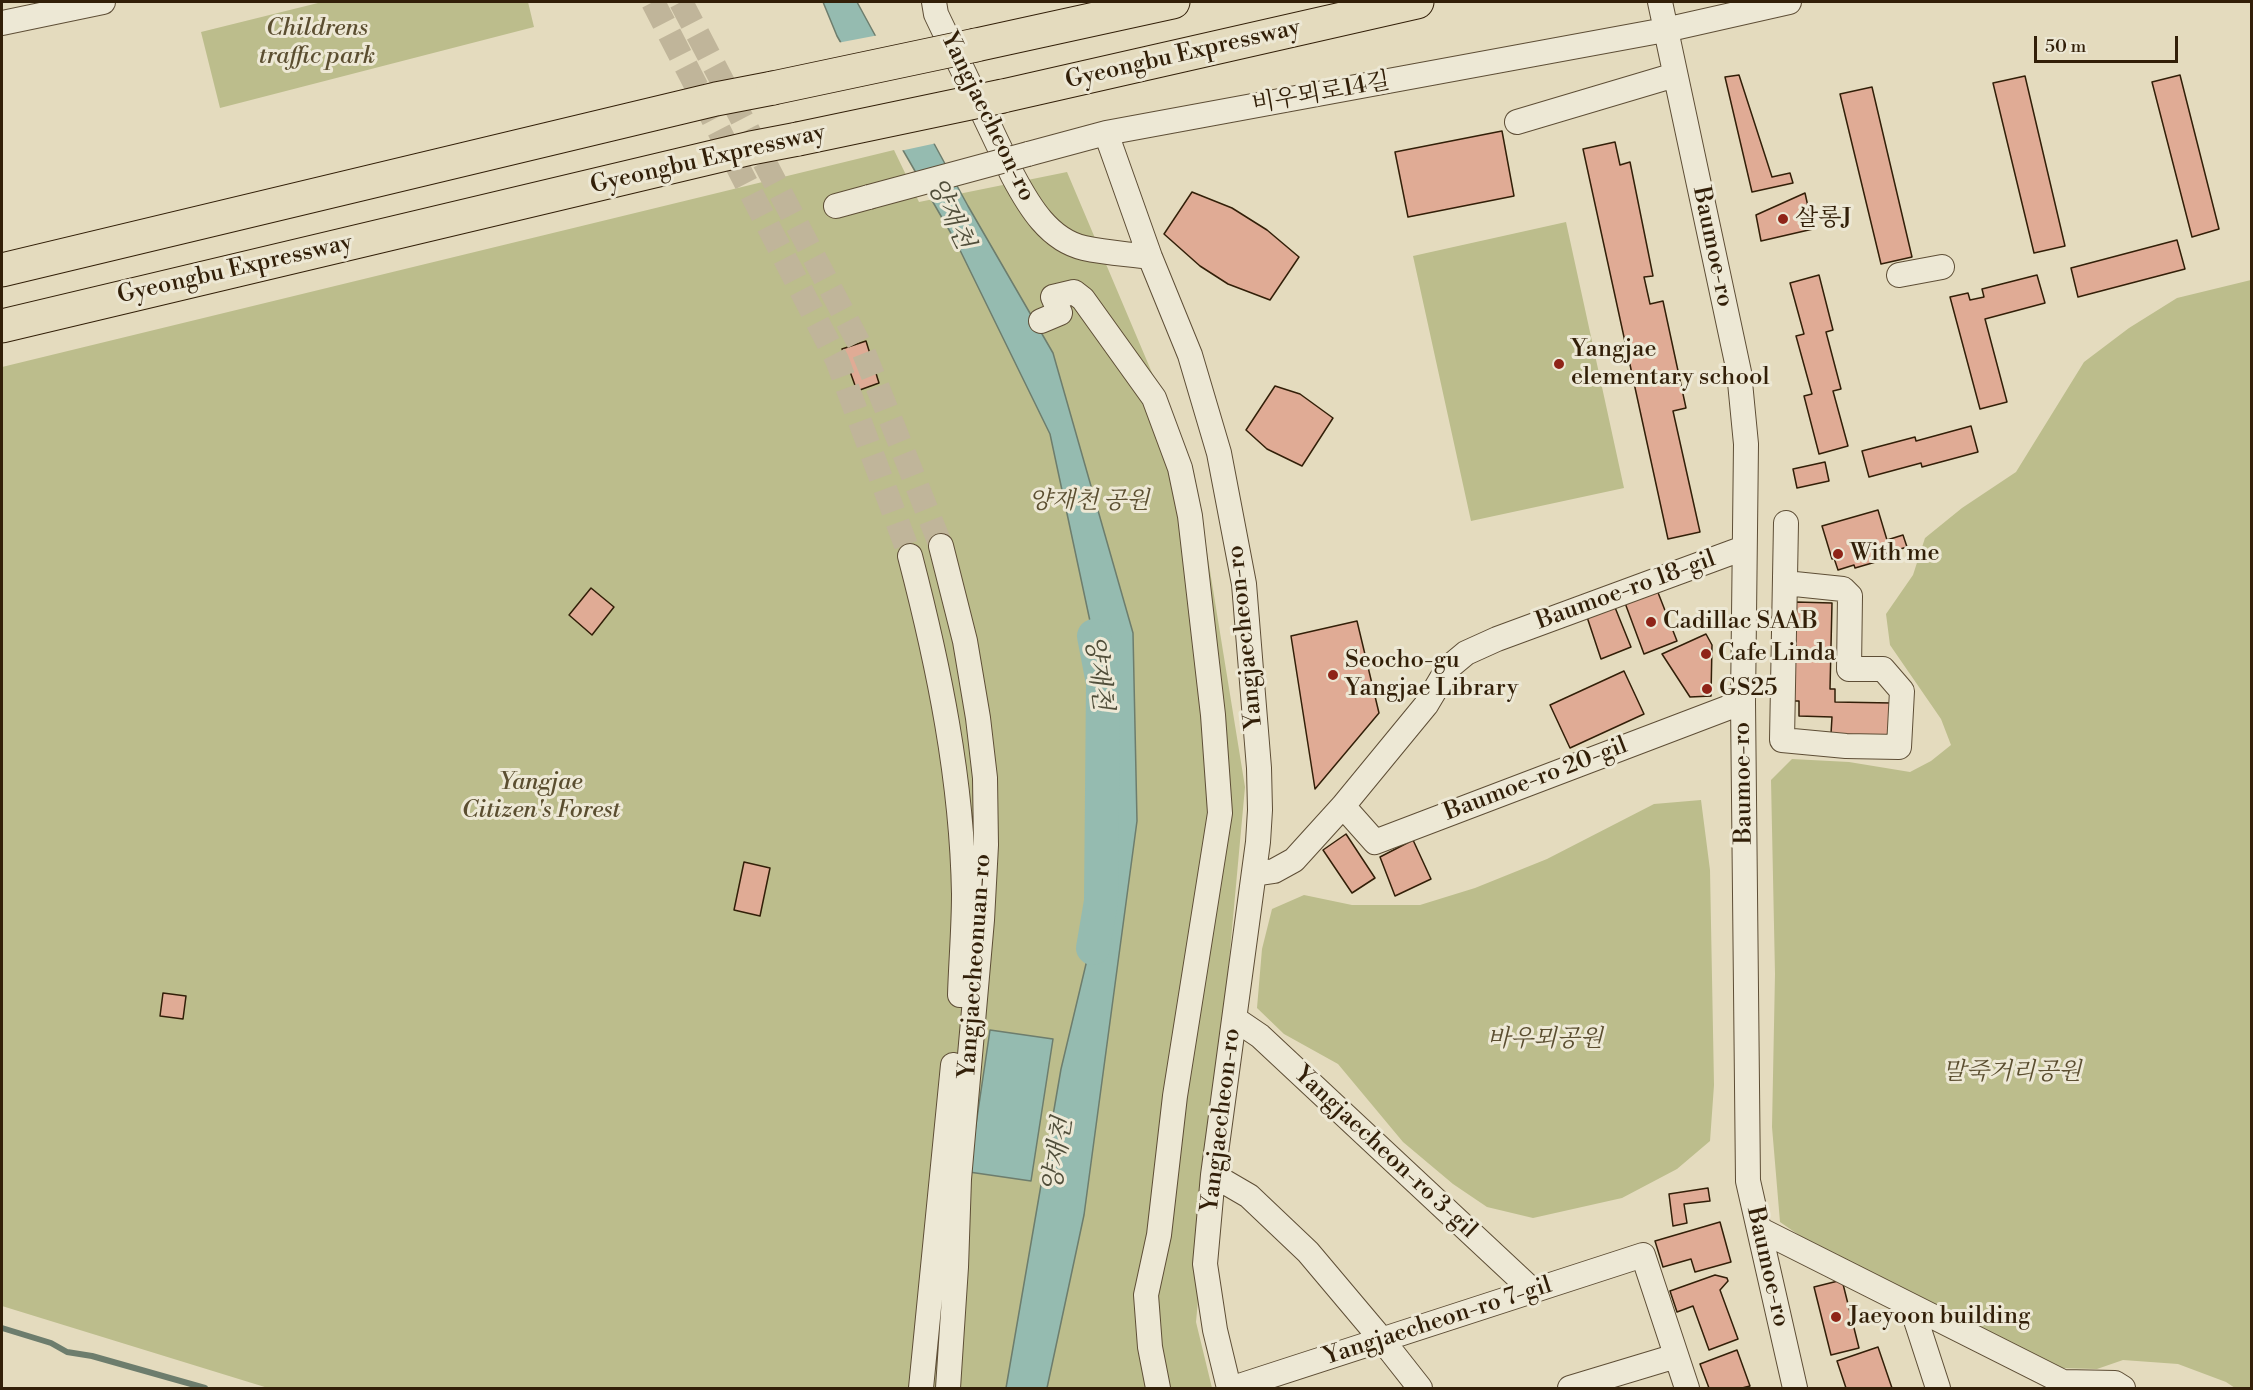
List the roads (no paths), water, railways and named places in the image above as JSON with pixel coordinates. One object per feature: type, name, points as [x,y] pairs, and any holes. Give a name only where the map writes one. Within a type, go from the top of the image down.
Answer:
[{"type":"highway","points":[[2,270],[716,99],[1173,2]]},
{"type":"highway","name":"Gyeongbu Expressway","points":[[2,326],[751,148],[1003,96],[1417,2]]},
{"type":"street","points":[[2,23],[72,5],[104,2]]},
{"type":"street","name":"Yangjaecheon-ro","points":[[934,2],[936,14],[1013,176],[1038,216],[1066,241],[1083,248],[1150,257],[1190,355],[1219,453],[1244,585],[1259,768],[1260,810],[1254,874],[1213,1175],[1205,1264],[1215,1330],[1231,1389]]},
{"type":"street","name":"Baumoe-ro","points":[[1659,2],[1739,372],[1746,444],[1743,702],[1748,1181],[1795,1389]]},
{"type":"street","name":"비우뫼로14길","points":[[836,206],[1106,133],[1665,30],[1741,6],[1789,2]]},
{"type":"street","points":[[1517,122],[1675,75]]},
{"type":"street","points":[[1106,133],[1150,257]]},
{"type":"street","points":[[1899,275],[1942,267]]},
{"type":"street","points":[[1041,321],[1060,313],[1053,297],[1074,292],[1083,299],[1154,398],[1180,468],[1191,516],[1213,715],[1220,813],[1175,1096],[1159,1235],[1146,1295],[1150,1347],[1158,1389]]},
{"type":"street","points":[[1785,583],[1843,589],[1850,596],[1849,669],[1883,669],[1902,691],[1899,747],[1846,746],[1782,740],[1786,523]]},
{"type":"street","name":"Yangjaecheonuan-ro","points":[[921,1389],[986,845],[985,778],[978,718],[965,641],[941,546]]},
{"type":"street","name":"Baumoe-ro 18-gil","points":[[1254,874],[1274,871],[1294,860],[1343,806],[1425,705],[1448,668],[1466,653],[1497,639],[1744,548]]},
{"type":"street","name":"Yangjaecheonuan-ro","points":[[910,556],[931,635],[948,724],[960,829],[964,895],[967,1006],[956,1267],[948,1389]]},
{"type":"street","name":"Baumoe-ro 20-gil","points":[[1343,806],[1375,842],[1743,702]]},
{"type":"street","name":"Yangjaecheon-ro 3-gil","points":[[1235,1019],[1260,1036],[1533,1291]]},
{"type":"street","points":[[1213,1175],[1249,1196],[1308,1252],[1420,1389]]},
{"type":"street","points":[[1759,1229],[2063,1382],[2115,1383],[2123,1389]]},
{"type":"street","name":"Yangjaecheon-ro 7-gil","points":[[1231,1389],[1643,1255],[1676,1356]]},
{"type":"street","points":[[1912,1308],[1938,1389]]},
{"type":"street","points":[[1570,1389],[1676,1356],[1687,1389]]},
{"type":"water","points":[[823,2],[857,2],[968,206],[1053,353],[1133,633],[1137,821],[1084,1215],[1047,1388],[1006,1388],[1061,1069],[1101,901],[1103,682],[1050,434],[956,242],[837,36]]},
{"type":"water","points":[[990,1030],[1053,1039],[1031,1181],[969,1172]]},
{"type":"waterway","name":"양재천","points":[[1093,948],[1101,901],[1103,683],[1094,636]]},
{"type":"waterway","points":[[2,1328],[51,1343],[67,1352],[92,1356],[205,1388]]},
{"type":"tunnel","points":[[653,2],[837,360],[910,556]]},
{"type":"tunnel","points":[[681,2],[864,353],[941,546]]},
{"type":"place","name":"살롱J","points":[[1783,219]]},
{"type":"place","name":"Yangjae elementary school","points":[[1559,364]]},
{"type":"place","name":"With me","points":[[1838,554]]},
{"type":"place","name":"Cadillac SAAB","points":[[1651,622]]},
{"type":"place","name":"Cafe Linda","points":[[1706,654]]},
{"type":"place","name":"Seocho-gu Yangjae Library","points":[[1333,675]]},
{"type":"place","name":"GS25","points":[[1707,689]]},
{"type":"place","name":"Jaeyoon building","points":[[1836,1317]]},
{"type":"park label","name":"Childrens traffic park","points":[[317,43]]},
{"type":"park label","name":"양재천 공원","points":[[1089,502]]},
{"type":"park label","name":"Yangjae Citizen's Forest","points":[[541,797]]},
{"type":"park label","name":"바우뫼공원","points":[[1545,1040]]},
{"type":"park label","name":"말죽거리공원","points":[[2012,1073]]}]
